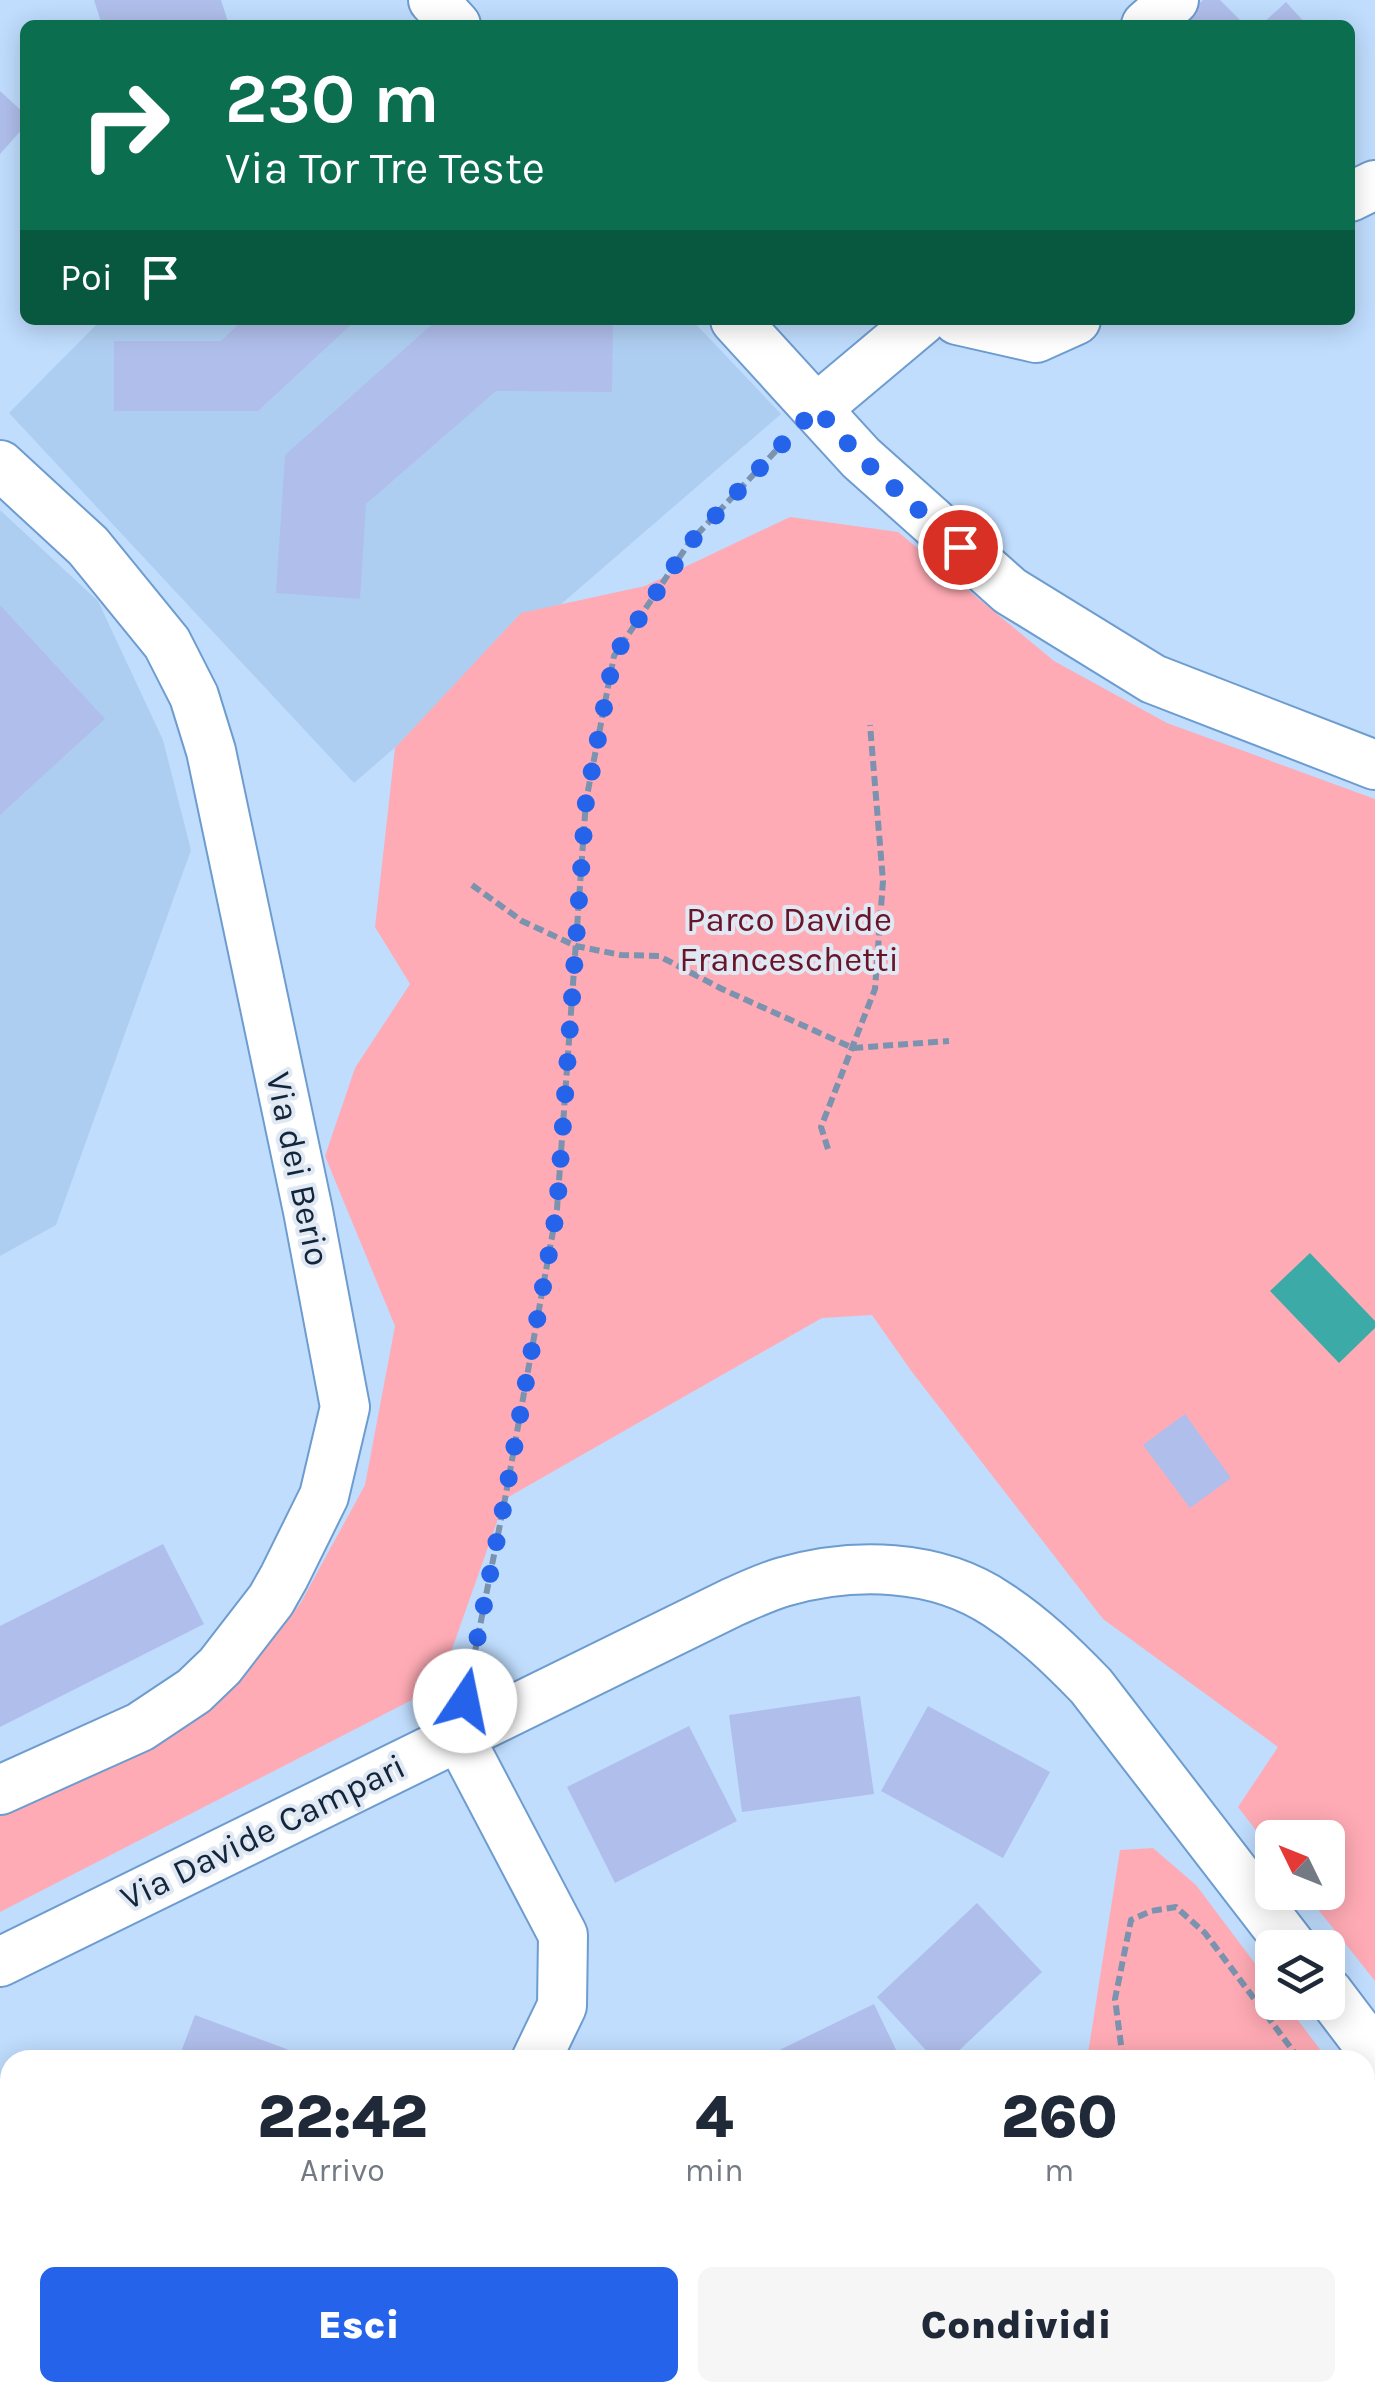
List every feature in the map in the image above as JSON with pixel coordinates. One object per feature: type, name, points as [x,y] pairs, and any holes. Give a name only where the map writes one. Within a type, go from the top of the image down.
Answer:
[{"type":"street","points":[[433,0],[451,20]]},
{"type":"street","points":[[1152,20],[1174,0]]},
{"type":"street","points":[[740,325],[861,458],[1010,592],[1153,679],[1375,765]]},
{"type":"street","points":[[816,408],[916,325]]},
{"type":"street","points":[[978,325],[1036,338],[1065,325]]},
{"type":"street","name":"Via dei Berio","points":[[0,465],[88,546],[136,602],[167,643],[194,696],[211,751],[304,1194],[344,1407],[324,1496],[271,1600],[220,1666],[194,1691],[140,1727],[0,1790]]},
{"type":"street","name":"Via Davide Campari","points":[[0,1962],[732,1602],[779,1583],[822,1573],[860,1570],[905,1571],[952,1582],[995,1603],[1061,1655],[1091,1686],[1279,1930]]},
{"type":"street","points":[[458,1735],[562,1936],[562,2006],[541,2050]]},
{"type":"street","points":[[1345,2014],[1372,2050]]},
{"type":"path","points":[[458,1735],[557,1209],[586,801],[614,656],[689,544],[816,408]]},
{"type":"path","points":[[828,1149],[822,1126],[875,988],[883,881],[870,724]]},
{"type":"path","points":[[472,885],[522,921],[576,946],[621,955],[659,956],[722,990],[853,1048],[949,1041]]},
{"type":"path","points":[[1122,2050],[1115,1998],[1130,1920],[1151,1910],[1176,1907],[1205,1933],[1293,2050]]},
{"type":"shaded area","points":[[96,325],[697,325],[781,414],[354,783],[9,413]]},
{"type":"shaded area","points":[[0,510],[98,601],[163,740],[191,850],[56,1225],[0,1256]]},
{"type":"shaded area","points":[[1310,1253],[1375,1321],[1375,1328],[1339,1363],[1270,1291]]},
{"type":"green space","name":"Parco Davide Franceschetti","points":[[790,517],[898,532],[1054,661],[1167,723],[1375,799],[1375,1981],[1345,1943],[1345,1930],[1334,1930],[1319,1910],[1345,1910],[1345,1820],[1255,1820],[1255,1829],[1238,1807],[1278,1747],[1103,1619],[872,1315],[822,1318],[505,1499],[439,1686],[0,1912],[0,1809],[238,1681],[300,1604],[365,1485],[395,1326],[325,1156],[355,1068],[410,984],[375,927],[395,748],[521,613],[645,586]]},
{"type":"green space","points":[[1153,1848],[1196,1885],[1255,1963],[1255,2020],[1298,2020],[1320,2050],[1089,2050],[1120,1850]]},
{"type":"building","points":[[94,0],[221,0],[227,20],[100,20]]},
{"type":"building","points":[[1203,0],[1220,0],[1240,20],[1181,20]]},
{"type":"building","points":[[1286,2],[1302,20],[1266,20]]},
{"type":"building","points":[[0,91],[20,109],[20,132],[0,154]]},
{"type":"building","points":[[238,325],[351,325],[258,411],[114,411],[114,341],[221,341]]},
{"type":"building","points":[[431,325],[613,325],[612,392],[496,391],[366,504],[360,599],[276,593],[285,455]]},
{"type":"building","points":[[0,605],[105,719],[0,815]]},
{"type":"building","points":[[1185,1414],[1231,1478],[1190,1508],[1143,1445]]},
{"type":"building","points":[[163,1544],[204,1624],[0,1727],[0,1626]]},
{"type":"building","points":[[860,1696],[874,1794],[742,1812],[729,1715]]},
{"type":"building","points":[[928,1706],[1050,1772],[1003,1858],[881,1791]]},
{"type":"building","points":[[689,1726],[737,1821],[615,1883],[567,1787]]},
{"type":"building","points":[[977,1903],[1042,1972],[960,2050],[926,2050],[877,1997]]},
{"type":"building","points":[[874,2004],[896,2050],[780,2050]]},
{"type":"building","points":[[195,2015],[289,2050],[182,2050]]},
{"type":"route","points":[[465,1701],[557,1209],[586,801],[614,656],[689,544],[816,408],[861,458],[960,547]]}]
